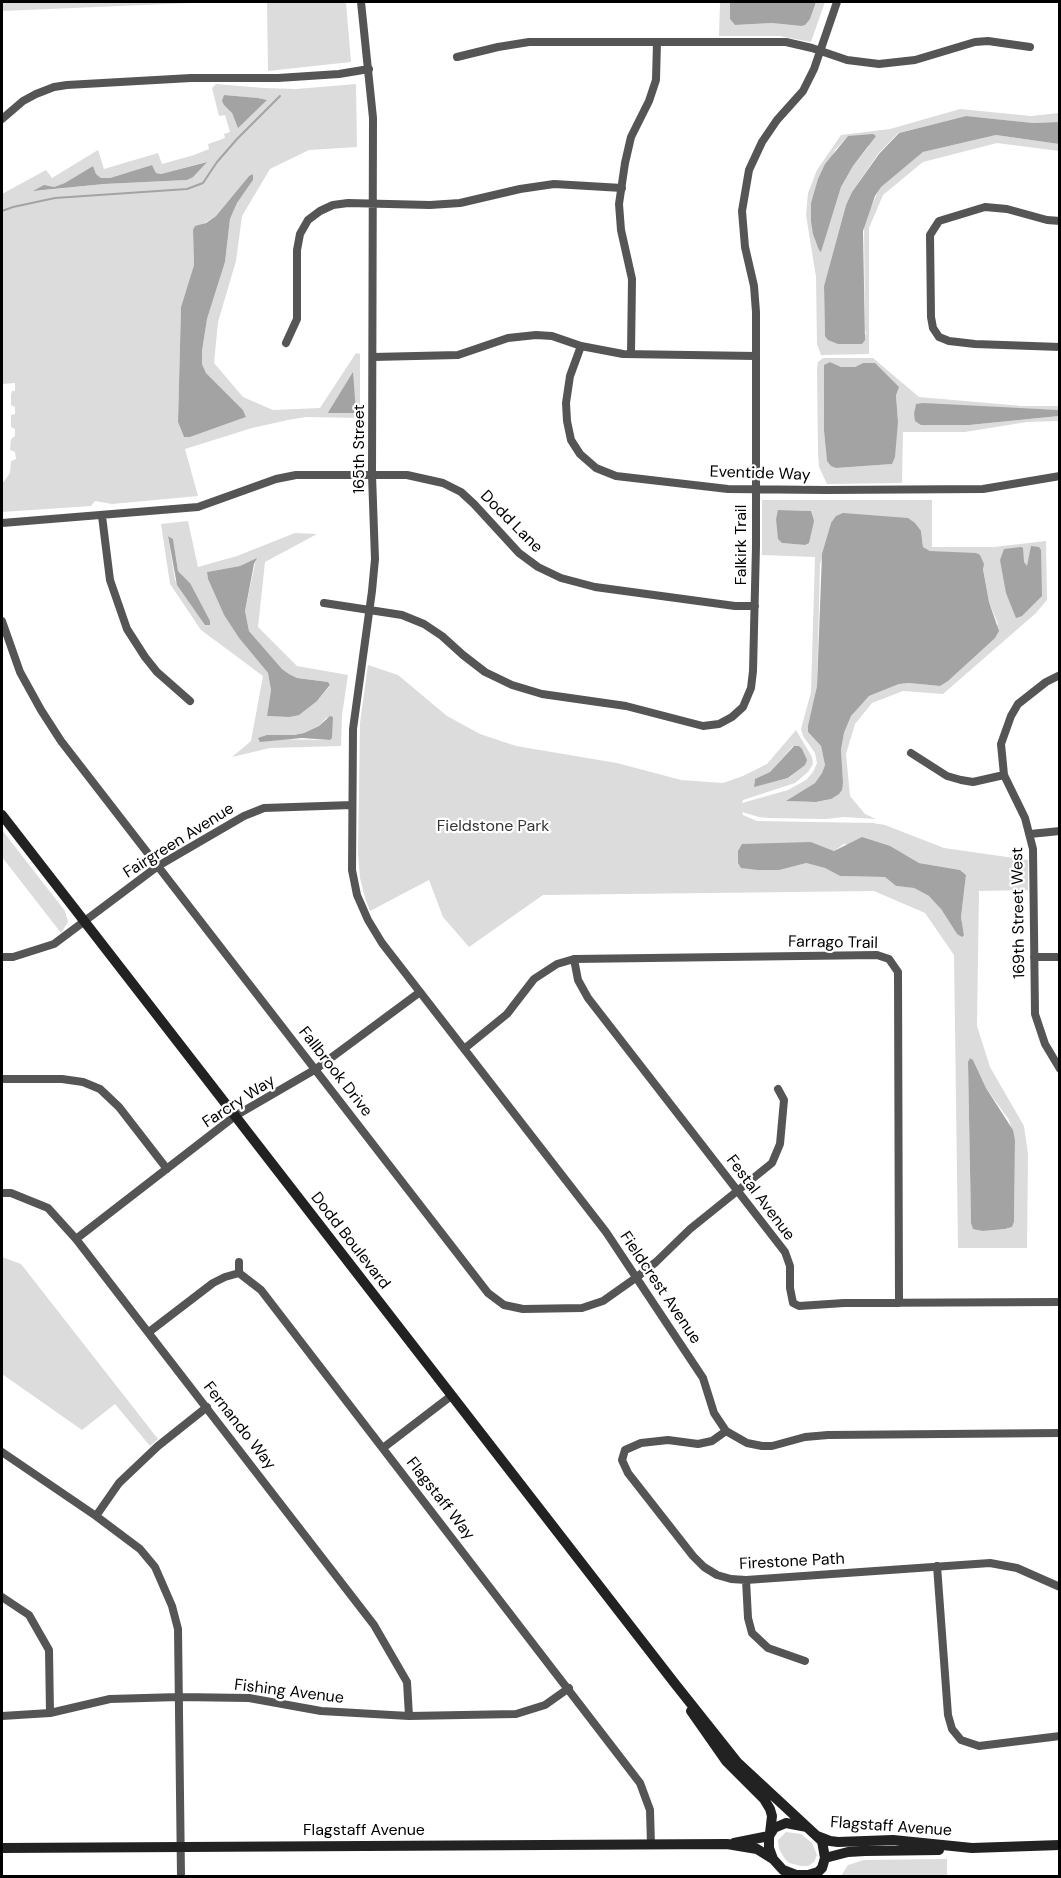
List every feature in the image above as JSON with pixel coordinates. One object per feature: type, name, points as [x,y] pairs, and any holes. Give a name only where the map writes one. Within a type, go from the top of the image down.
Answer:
[{"type":"street","name":"165th Street","points":[[357,895],[352,870],[353,729],[375,559],[372,475],[373,118],[361,2]]},
{"type":"street","name":"Falkirk Trail","points":[[324,603],[402,615],[424,624],[485,672],[512,685],[542,694],[626,706],[703,726],[719,724],[732,717],[747,700],[752,679],[755,606],[756,356],[754,285],[745,247],[742,211],[749,170],[762,142],[777,120],[803,91],[821,51],[837,2]]},
{"type":"street","points":[[457,57],[529,42],[786,42],[847,60],[879,64],[915,60],[975,42],[988,41],[1030,47]]},
{"type":"street","points":[[631,354],[633,279],[621,230],[620,204],[631,137],[649,101],[656,80],[657,42]]},
{"type":"street","points":[[2,119],[23,101],[36,94],[67,85],[191,78],[278,78],[339,74],[369,69]]},
{"type":"street","points":[[286,343],[297,319],[297,250],[300,234],[308,220],[333,205],[460,203],[520,189],[554,184],[622,188]]},
{"type":"street","points":[[1059,221],[1007,209],[985,207],[939,221],[930,235],[931,317],[933,328],[939,337],[949,341],[975,344],[1059,347]]},
{"type":"street","points":[[373,357],[458,355],[508,338],[536,335],[552,336],[609,352],[756,356]]},
{"type":"street","name":"Eventide Way","points":[[581,346],[570,376],[566,403],[571,440],[580,454],[596,468],[616,476],[728,489],[983,489],[1059,476]]},
{"type":"street","name":"Dodd Lane","points":[[2,523],[198,507],[268,481],[296,475],[421,477],[461,492],[519,553],[538,567],[573,582],[712,603],[755,606]]},
{"type":"street","points":[[102,516],[110,580],[127,629],[157,672],[190,701]]},
{"type":"street","name":"Fallbrook Drive","points":[[2,621],[20,672],[41,710],[62,741],[495,1299],[504,1305],[523,1309],[582,1308],[603,1301],[656,1262],[690,1229],[772,1163],[779,1151],[784,1100],[777,1089]]},
{"type":"street","name":"169th Street West","points":[[1059,675],[1026,697],[1011,716],[1001,744],[1004,776],[1025,818],[1030,834],[1033,857],[1034,999],[1039,1029],[1059,1069]]},
{"type":"street","points":[[910,753],[947,776],[961,780],[972,782],[1004,776]]},
{"type":"street","name":"Fairgreen Avenue","points":[[2,957],[13,957],[54,944],[158,866],[244,816],[264,808],[352,805]]},
{"type":"street","name":"Dodd Boulevard","points":[[2,815],[738,1763],[807,1827]]},
{"type":"street","points":[[1030,834],[1059,831]]},
{"type":"street","name":"Fieldcrest Avenue","points":[[357,895],[374,932],[606,1232],[637,1277],[703,1378],[714,1413],[726,1431]]},
{"type":"street","name":"Farrago Trail","points":[[464,1049],[507,1014],[534,979],[557,964],[574,959],[877,955],[892,961],[898,972],[899,1303]]},
{"type":"street","points":[[1034,957],[1059,957]]},
{"type":"street","name":"Festal Avenue","points":[[574,959],[578,980],[588,998],[785,1252],[790,1266],[793,1303],[799,1306],[1059,1302]]},
{"type":"street","name":"Farcry Way","points":[[76,1239],[235,1116],[316,1070],[420,992]]},
{"type":"street","points":[[2,1079],[62,1079],[83,1082],[99,1089],[119,1107],[167,1169]]},
{"type":"street","name":"Fernando Way","points":[[2,1193],[11,1193],[48,1208],[76,1239],[149,1332],[374,1625],[407,1682],[409,1716]]},
{"type":"street","points":[[149,1332],[213,1283],[239,1273],[239,1262]]},
{"type":"street","name":"Flagstaff Way","points":[[239,1273],[261,1290],[640,1783],[650,1810],[651,1845]]},
{"type":"street","points":[[383,1448],[451,1396]]},
{"type":"street","points":[[96,1516],[119,1484],[159,1446],[207,1407]]},
{"type":"street","points":[[726,1431],[742,1440],[762,1446],[772,1446],[805,1437],[828,1435],[1059,1433]]},
{"type":"street","name":"Firestone Path","points":[[726,1431],[712,1441],[698,1444],[668,1440],[641,1443],[625,1450],[622,1460],[628,1473],[704,1567],[723,1577],[746,1580],[983,1563],[1003,1565],[1029,1573],[1059,1587]]},
{"type":"street","points":[[2,1452],[140,1549],[155,1567],[172,1606],[178,1629],[181,1876]]},
{"type":"street","points":[[937,1566],[948,1715],[959,1744],[979,1746],[1059,1736]]},
{"type":"street","points":[[746,1580],[748,1618],[752,1633],[768,1648],[805,1660]]},
{"type":"street","points":[[2,1597],[29,1616],[49,1650],[50,1713]]},
{"type":"street","name":"Dodd Boulevard","points":[[676,1685],[714,1746],[770,1809],[772,1816],[770,1835]]},
{"type":"street","name":"Fishing Avenue","points":[[2,1716],[50,1713],[110,1699],[179,1697],[249,1698],[321,1711],[409,1716],[516,1714],[545,1705],[569,1688]]},
{"type":"street","points":[[824,1861],[818,1872],[810,1875],[794,1875],[780,1868],[773,1859],[769,1848],[770,1835],[777,1826],[786,1823],[807,1827],[818,1836],[823,1844],[826,1876]]},
{"type":"street","name":"Flagstaff Avenue","points":[[727,1844],[770,1835]]},
{"type":"street","name":"Flagstaff Avenue","points":[[818,1836],[838,1842],[906,1840],[963,1848]]},
{"type":"street","name":"Flagstaff Avenue","points":[[2,1848],[727,1844],[757,1849],[773,1859]]},
{"type":"street","name":"Flagstaff Avenue","points":[[824,1861],[848,1852],[1059,1845]]},
{"type":"green space","points":[[2,2],[215,2],[2,11]]},
{"type":"green space","points":[[267,2],[346,2],[351,62],[268,71]]},
{"type":"green space","points":[[720,2],[730,2],[730,19],[735,25],[772,23],[801,26],[810,19],[816,2],[825,2],[811,42],[779,36],[719,36]]},
{"type":"green space","points":[[216,84],[296,89],[356,84],[357,147],[309,150],[270,169],[242,216],[236,261],[218,322],[214,363],[243,397],[273,410],[320,408],[356,353],[360,354],[360,418],[306,417],[288,420],[252,428],[185,449],[198,496],[112,504],[95,501],[91,506],[2,512],[2,484],[10,473],[11,461],[16,459],[15,452],[10,450],[11,439],[15,436],[15,429],[11,427],[11,415],[15,414],[15,407],[11,405],[11,395],[12,391],[15,391],[15,383],[2,384],[2,194],[46,170],[52,178],[98,150],[104,169],[158,153],[162,164],[209,149],[208,144],[225,138],[224,134],[230,132],[225,115],[219,116],[212,88]],"holes":[[[224,95],[258,98],[266,100],[238,127]],[[206,162],[187,180],[104,184],[35,191],[66,183],[93,166],[96,174],[101,178],[110,178],[152,165],[156,173],[161,174]],[[253,174],[253,180],[237,203],[230,219],[225,262],[207,319],[202,351],[202,364],[206,373],[243,410],[246,417],[190,437],[184,437],[178,422],[181,307],[194,265],[193,230],[216,216]]]},
{"type":"green space","points":[[960,109],[1031,116],[1059,113],[1059,122],[1033,123],[966,116],[898,133],[878,154],[852,192],[846,205],[824,286],[825,336],[866,334],[864,223],[880,187],[923,152],[996,135],[1059,144],[1059,151],[997,143],[923,162],[883,195],[869,228],[869,354],[821,355],[817,344],[816,277],[806,215],[808,193],[817,170],[841,135],[890,129]],"holes":[[[848,136],[869,146],[853,166],[841,187],[821,251],[811,203],[835,150]]]},
{"type":"green space","points":[[823,358],[873,358],[919,397],[1022,406],[1059,406],[1059,410],[1011,408],[921,425],[969,425],[1059,416],[1059,421],[1027,422],[965,432],[903,432],[902,483],[827,484],[819,467],[818,362]],"holes":[[[830,362],[841,367],[855,367],[863,363],[896,394],[898,422],[892,464],[836,468],[827,461],[824,431],[824,373]]]},
{"type":"green space","name":"Fieldstone Park","points":[[762,500],[932,500],[932,547],[994,547],[1046,541],[1047,600],[1036,613],[943,694],[903,691],[872,703],[855,724],[846,754],[850,796],[865,814],[876,819],[769,818],[742,812],[743,815],[757,821],[885,825],[944,848],[1028,860],[1028,890],[979,891],[977,1026],[990,1067],[1024,1126],[1028,1154],[1027,1248],[958,1248],[954,955],[925,913],[874,891],[543,895],[469,947],[443,917],[429,880],[370,911],[365,898],[358,854],[360,723],[368,665],[398,675],[447,716],[480,734],[516,746],[617,763],[681,780],[723,783],[743,776],[767,764],[796,730],[812,757],[813,764],[808,772],[795,783],[743,800],[742,803],[788,790],[806,780],[817,763],[815,753],[801,729],[811,692],[815,557],[762,555]],"holes":[[[779,510],[811,511],[805,545],[782,543],[776,519]],[[831,523],[921,531],[923,547],[983,568],[989,602],[998,624],[948,681],[940,686],[899,684],[869,696],[851,716],[844,733],[841,750],[843,782],[831,799],[816,802],[787,801],[815,783],[825,765],[821,746],[808,732],[817,686],[820,565]],[[793,746],[799,746],[805,764],[789,778],[754,786],[755,779],[770,772]],[[811,842],[834,851],[844,844],[905,855],[919,863],[960,870],[966,875],[961,917],[964,935],[957,934],[937,903],[914,888],[896,886],[885,877],[840,876],[825,868],[806,863]],[[970,1058],[986,1088],[1009,1120],[1015,1140],[1014,1222],[1012,1227],[983,1231],[971,1223],[968,1062]]]},
{"type":"green space","points":[[188,521],[198,567],[237,556],[295,533],[317,534],[265,562],[258,627],[297,666],[348,675],[342,715],[341,746],[270,748],[232,757],[251,741],[263,676],[201,630],[170,584],[161,524]],"holes":[[[168,536],[173,539],[178,571],[190,583],[191,603],[175,580]],[[256,559],[245,611],[249,631],[289,674],[297,678],[328,682],[330,686],[317,701],[289,717],[267,716],[271,690],[268,673],[239,638],[224,615],[208,579],[207,572],[240,566]],[[327,717],[330,740],[269,739],[267,735],[294,735],[319,726]]]},
{"type":"green space","points":[[2,830],[65,911],[68,922],[61,933],[2,857]]},
{"type":"green space","points":[[2,1257],[21,1264],[158,1439],[150,1446],[115,1404],[82,1430],[2,1374]]},
{"type":"green space","points":[[786,1832],[801,1834],[812,1843],[817,1855],[814,1862],[808,1866],[801,1866],[789,1863],[785,1859],[779,1849],[778,1840]]},
{"type":"green space","points":[[947,1859],[947,1876],[841,1876],[848,1865],[864,1860]]},
{"type":"shaded area","points":[[730,2],[816,2],[810,19],[801,26],[772,23],[735,25],[730,19]]},
{"type":"shaded area","points":[[224,95],[267,100],[238,128],[232,113],[222,101]]},
{"type":"shaded area","points":[[966,116],[1033,123],[1059,122],[1059,144],[996,135],[923,152],[881,187],[875,196],[863,231],[865,340],[862,344],[838,344],[828,340],[825,336],[824,286],[846,205],[852,192],[879,154],[899,133]]},
{"type":"shaded area","points":[[873,134],[876,136],[853,166],[841,187],[821,252],[813,234],[811,221],[811,203],[818,179],[825,164],[848,136]]},
{"type":"shaded area","points":[[207,162],[187,180],[104,184],[33,191],[44,185],[54,187],[65,183],[93,166],[96,174],[101,178],[110,178],[152,165],[156,173],[161,174]]},
{"type":"shaded area","points":[[253,174],[253,180],[237,203],[230,219],[225,262],[207,319],[202,351],[202,364],[206,373],[243,410],[246,417],[190,437],[184,437],[178,422],[181,307],[194,265],[193,230],[195,226],[206,223],[216,216]]},
{"type":"shaded area","points":[[830,362],[841,367],[875,363],[899,387],[896,395],[898,422],[895,457],[892,464],[836,468],[827,461],[824,431],[824,365]]},
{"type":"shaded area","points":[[353,372],[356,413],[328,413],[329,411]]},
{"type":"shaded area","points":[[916,404],[1059,410],[1059,416],[969,425],[921,425],[915,421],[914,414]]},
{"type":"shaded area","points":[[778,510],[811,511],[814,521],[809,543],[805,545],[782,543],[778,539],[776,519]]},
{"type":"shaded area","points":[[843,513],[908,518],[921,531],[923,547],[930,551],[980,555],[984,564],[989,602],[999,631],[995,638],[940,686],[899,684],[869,696],[851,716],[844,733],[841,750],[843,782],[839,794],[831,799],[816,802],[786,801],[815,783],[825,765],[821,746],[808,732],[808,726],[817,686],[822,554],[831,523],[836,516]]},
{"type":"shaded area","points":[[168,536],[173,539],[178,571],[190,583],[210,625],[205,625],[177,585]]},
{"type":"shaded area","points":[[1031,546],[1039,547],[1041,550],[1042,596],[1022,616],[1016,618],[1006,593],[1000,560],[1004,549],[1021,547],[1027,566]]},
{"type":"shaded area","points":[[257,558],[245,611],[249,631],[289,674],[297,678],[328,682],[330,685],[317,701],[299,715],[267,716],[271,690],[268,673],[239,638],[224,615],[208,579],[207,572],[240,566]]},
{"type":"shaded area","points":[[330,716],[333,717],[330,740],[302,738],[260,742],[258,738],[267,735],[304,733],[319,726]]},
{"type":"shaded area","points":[[794,746],[802,749],[807,760],[805,765],[788,778],[754,787],[755,779],[770,772]]},
{"type":"shaded area","points":[[862,837],[890,846],[919,863],[960,870],[966,875],[961,917],[964,935],[962,937],[957,934],[941,909],[929,896],[914,888],[896,886],[885,877],[840,876],[825,868],[806,863],[779,870],[758,870],[741,868],[738,863],[738,851],[742,844],[811,842],[834,851]]},
{"type":"shaded area","points":[[970,1058],[1013,1130],[1015,1140],[1014,1222],[1012,1227],[1005,1229],[983,1231],[973,1229],[971,1223],[968,1062]]},
{"type":"waterway","points":[[2,211],[55,198],[187,189],[203,183],[237,139],[280,96]]}]
